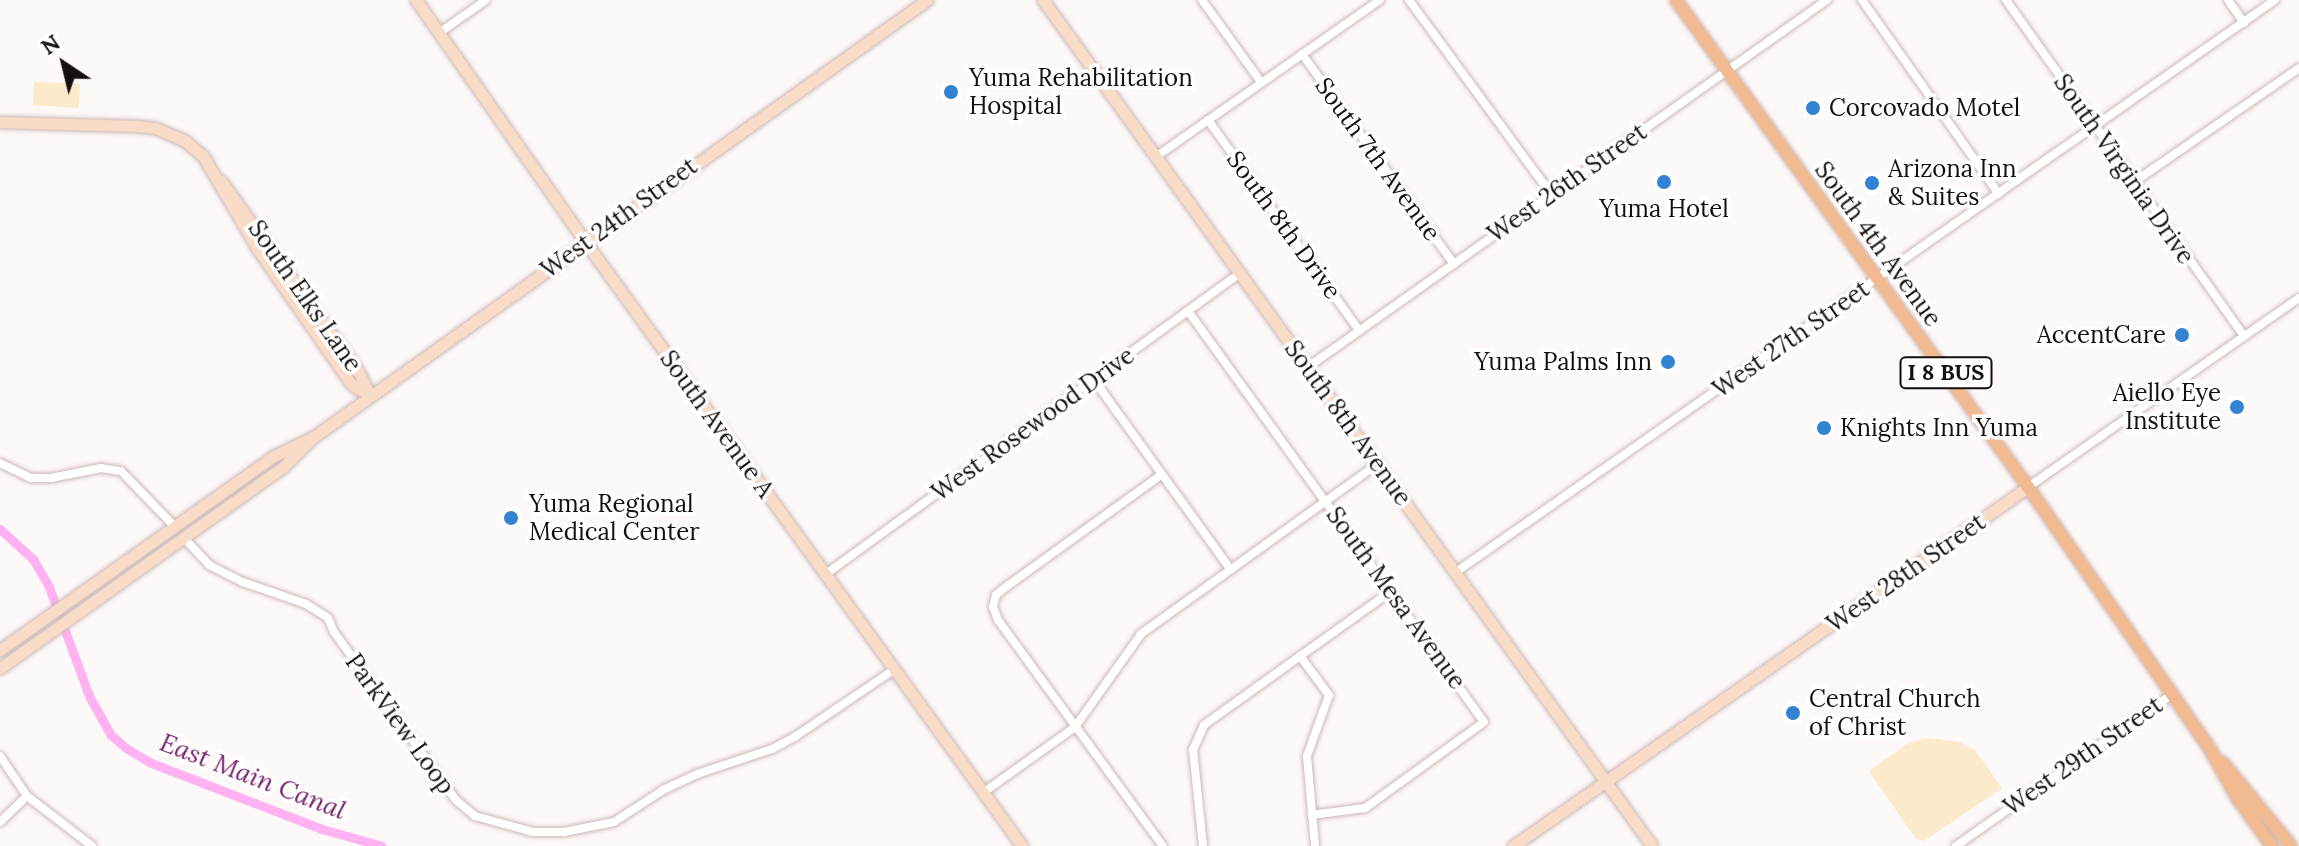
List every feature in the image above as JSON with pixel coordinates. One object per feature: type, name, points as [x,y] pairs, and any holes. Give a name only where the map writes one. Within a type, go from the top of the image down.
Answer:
[{"type":"main road","name":"South Avenue A","points":[[416,0],[586,243],[1022,846]]},
{"type":"main road","name":"West 24th Street","points":[[0,668],[283,467],[312,438],[370,396],[927,0]]},
{"type":"main road","name":"South 8th Avenue","points":[[1043,0],[1652,846]]},
{"type":"main road","name":"South 4th Avenue","points":[[1676,0],[2028,487],[2210,749],[2238,799],[2272,846]]},
{"type":"main road","name":"South Elks Lane","points":[[0,122],[137,126],[155,128],[185,141],[203,156],[217,178],[231,191],[351,361],[370,396]]},
{"type":"main road","name":"West 24th Street","points":[[0,657],[4,648],[42,620],[285,449],[312,438]]},
{"type":"main road","name":"West 28th Street","points":[[1513,846],[2028,487]]},
{"type":"main road","points":[[175,527],[185,539]]},
{"type":"main road","name":"South 4th Avenue","points":[[2210,749],[2246,788],[2291,846]]},
{"type":"street","points":[[439,33],[486,0]]},
{"type":"street","points":[[1202,0],[1261,82]]},
{"type":"street","points":[[1360,0],[1367,9]]},
{"type":"street","points":[[1157,156],[1380,0]]},
{"type":"street","points":[[1409,0],[1551,194]]},
{"type":"street","name":"West 26th Street","points":[[1308,367],[1827,0]]},
{"type":"street","points":[[1862,0],[1999,194]]},
{"type":"street","name":"South Virginia Drive","points":[[2006,0],[2244,336]]},
{"type":"street","points":[[2228,0],[2244,23]]},
{"type":"street","name":"West 27th Street","points":[[1456,572],[2275,0]]},
{"type":"street","name":"South 7th Avenue","points":[[1302,54],[1454,264]]},
{"type":"street","points":[[2134,182],[2299,68]]},
{"type":"street","name":"South 8th Drive","points":[[1208,120],[1359,330]]},
{"type":"street","name":"West Rosewood Drive","points":[[826,574],[1240,273]]},
{"type":"street","name":"West 28th Street","points":[[2028,487],[2299,298]]},
{"type":"street","name":"South Mesa Avenue","points":[[1188,311],[1484,722],[1365,808],[1311,815]]},
{"type":"street","points":[[1094,380],[1231,570]]},
{"type":"street","points":[[0,463],[31,478],[51,478],[101,468],[121,471],[175,527]]},
{"type":"street","points":[[984,792],[1075,727],[1141,634],[1378,464]]},
{"type":"street","points":[[1161,475],[996,595],[993,607],[998,620],[1163,846]]},
{"type":"street","name":"ParkView Loop","points":[[185,539],[209,565],[243,582],[306,604],[328,618],[334,632],[456,800],[475,816],[533,832],[575,830],[614,822],[663,790],[697,774],[772,749],[796,736],[895,669]]},
{"type":"street","points":[[1203,846],[1193,750],[1204,725],[1390,592]]},
{"type":"street","points":[[1300,656],[1329,695],[1307,756],[1315,846]]},
{"type":"street","name":"West 29th Street","points":[[1956,846],[2172,694]]},
{"type":"street","points":[[0,756],[27,796],[92,846]]},
{"type":"street","points":[[0,822],[27,796]]},
{"type":"shaded area","points":[[34,82],[80,84],[79,108],[33,105]]},
{"type":"shaded area","points":[[1928,738],[1959,742],[1975,750],[2002,788],[1924,841],[1916,839],[1869,771],[1909,743]]},
{"type":"waterway","name":"East Main Canal","points":[[0,529],[33,559],[49,587],[89,696],[111,735],[126,748],[149,762],[322,829],[382,846]]},
{"type":"place","name":"Yuma Rehabilitation Hospital","points":[[951,92]]},
{"type":"place","name":"Corcovado Motel","points":[[1813,108]]},
{"type":"place","name":"Yuma Hotel","points":[[1664,182]]},
{"type":"place","name":"Arizona Inn & Suites","points":[[1872,183]]},
{"type":"place","name":"AccentCare","points":[[2182,335]]},
{"type":"place","name":"Yuma Palms Inn","points":[[1668,362]]},
{"type":"place","name":"Aiello Eye Institute","points":[[2237,407]]},
{"type":"place","name":"Knights Inn Yuma","points":[[1824,428]]},
{"type":"place","name":"Yuma Regional Medical Center","points":[[511,518]]},
{"type":"place","name":"Central Church of Christ","points":[[1793,713]]}]
